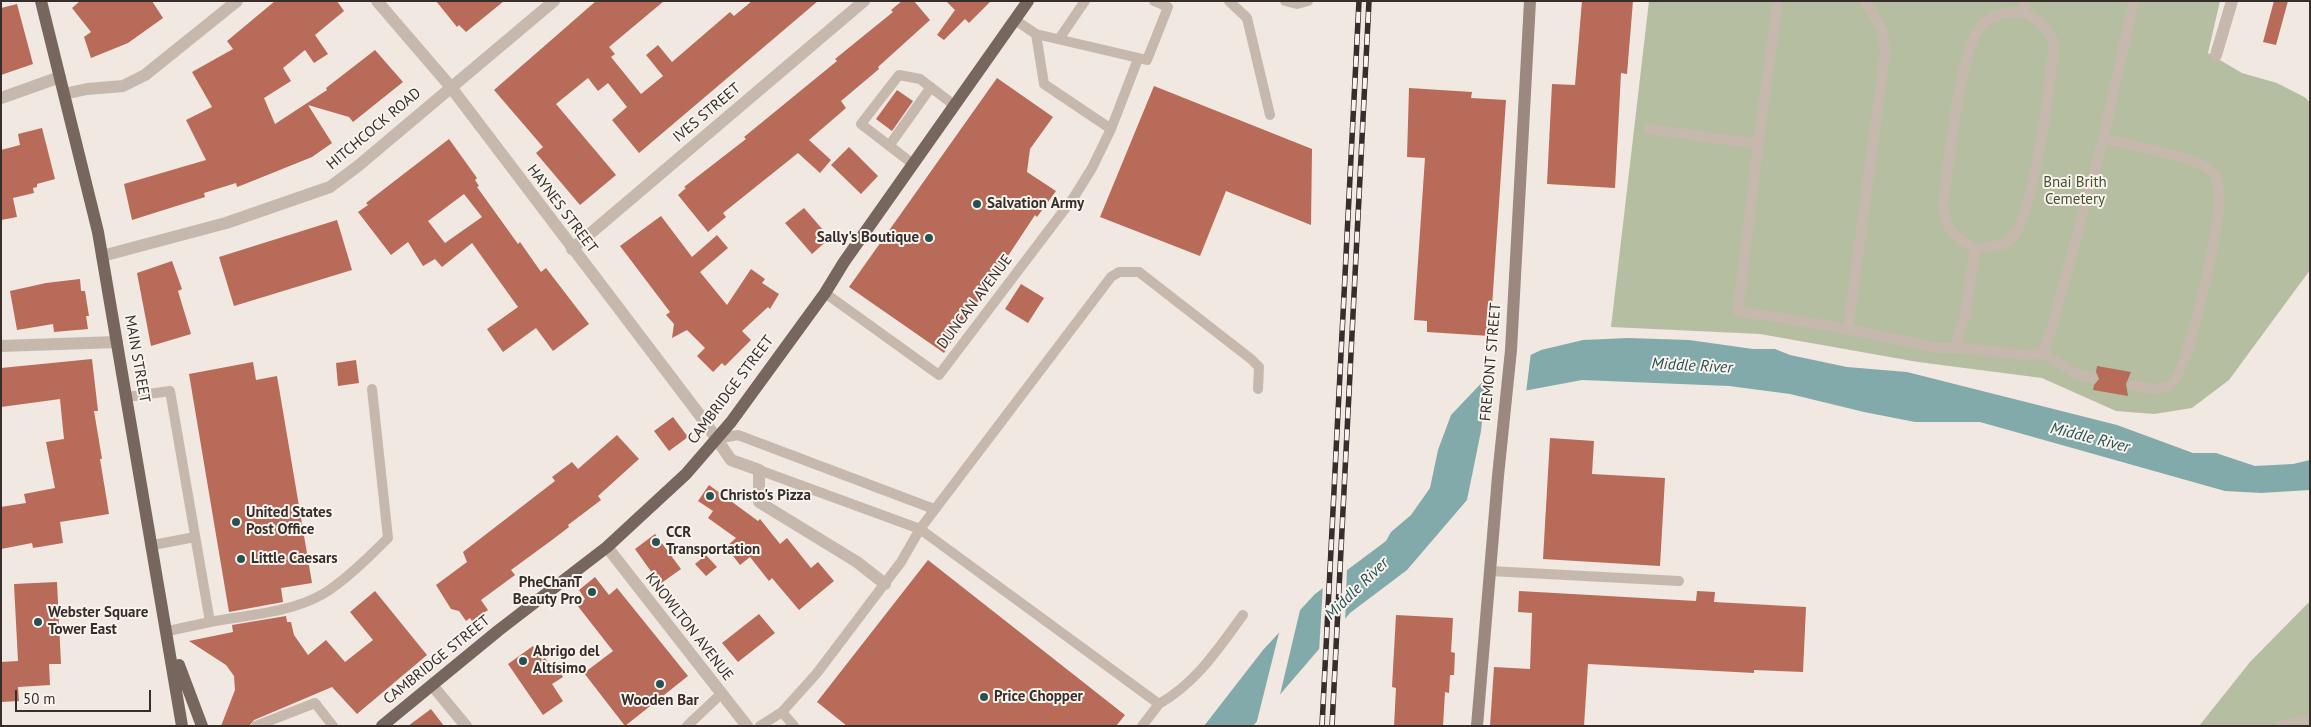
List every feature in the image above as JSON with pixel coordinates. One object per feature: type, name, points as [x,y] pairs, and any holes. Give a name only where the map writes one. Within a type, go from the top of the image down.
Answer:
[{"type":"main road","name":"MAIN STREET","points":[[41,1],[98,232],[153,545],[182,726]]},
{"type":"main road","name":"CAMBRIDGE STREET","points":[[382,726],[398,720],[432,685],[607,547],[661,499],[717,439],[825,293],[1028,1]]},
{"type":"main road","points":[[168,635],[202,726]]},
{"type":"street","points":[[64,94],[87,88],[123,86],[145,75],[237,1]]},
{"type":"street","name":"HAYNES STREET","points":[[377,1],[450,86],[731,460],[759,470]]},
{"type":"street","name":"HITCHCOCK ROAD","points":[[102,256],[226,223],[330,187],[358,166],[450,86],[554,1]]},
{"type":"street","name":"IVES STREET","points":[[572,249],[864,1]]},
{"type":"street","name":"FREMONT STREET","points":[[1477,726],[1502,432],[1511,350],[1530,1]]},
{"type":"street","points":[[2216,55],[2232,1]]},
{"type":"street","points":[[1,98],[60,77]]},
{"type":"street","points":[[1,346],[117,342]]},
{"type":"street","points":[[759,470],[759,502],[857,562],[886,584]]},
{"type":"street","name":"KNOWLTON AVENUE","points":[[607,547],[747,726]]},
{"type":"street","points":[[432,685],[466,726]]},
{"type":"lane","points":[[1059,39],[1086,1]]},
{"type":"lane","points":[[1015,20],[1036,34],[1147,60],[1168,7],[1154,1]]},
{"type":"lane","points":[[1229,1],[1247,18],[1270,115]]},
{"type":"lane","points":[[1285,1],[1297,4],[1308,1]]},
{"type":"lane","points":[[1778,1],[1758,144],[1738,311],[1848,329],[1937,348],[1960,348],[2028,354],[2042,353],[2078,375],[2092,378]]},
{"type":"lane","points":[[1848,329],[1885,54],[1883,31],[1865,1]]},
{"type":"lane","points":[[2024,12],[2025,1]]},
{"type":"lane","points":[[2042,353],[2052,327],[2103,139],[2134,1]]},
{"type":"lane","points":[[2006,12],[2024,12],[2047,28],[2054,42],[2031,190],[2022,220],[2013,237],[2000,246],[1975,249],[1956,237],[1945,224],[1943,206],[1968,50],[1981,26],[1994,16],[2006,12]]},
{"type":"lane","points":[[1036,34],[1044,84],[1111,129],[1138,59]]},
{"type":"lane","points":[[913,164],[861,124],[899,75],[920,79],[954,105]]},
{"type":"lane","points":[[889,146],[931,87]]},
{"type":"lane","name":"DUNCAN AVENUE","points":[[825,293],[939,375],[1074,197],[1092,168],[1111,129]]},
{"type":"lane","points":[[1648,130],[1758,144]]},
{"type":"lane","points":[[2103,139],[2191,160],[2215,175],[2218,188],[2219,204],[2214,240],[2198,312],[2181,371],[2170,385],[2158,389],[2133,385]]},
{"type":"lane","points":[[1960,348],[1957,339],[1965,315],[1975,249]]},
{"type":"lane","points":[[760,726],[782,712],[817,673],[886,584],[934,509],[1111,277],[1119,272],[1139,272],[1251,359],[1259,367],[1258,389]]},
{"type":"lane","points":[[168,635],[210,622],[288,607],[323,594],[372,554],[388,538],[372,389]]},
{"type":"lane","points":[[127,397],[170,390],[210,622]]},
{"type":"lane","points":[[717,439],[738,434],[934,509]]},
{"type":"lane","points":[[759,470],[920,529],[1159,704]]},
{"type":"lane","points":[[153,545],[195,537]]},
{"type":"lane","points":[[1490,571],[1680,581]]},
{"type":"lane","points":[[1142,726],[1159,704],[1178,693],[1202,670],[1244,615]]},
{"type":"lane","points":[[687,726],[721,694]]},
{"type":"lane","points":[[256,726],[316,703],[333,726]]},
{"type":"lane","points":[[782,712],[794,726]]},
{"type":"lane","points":[[2282,726],[2310,719]]},
{"type":"green space","name":"Bnai Brith Cemetery","points":[[1649,1],[2220,1],[2208,53],[2242,73],[2277,83],[2306,98],[2310,103],[2310,270],[2229,380],[2192,408],[2154,414],[2116,411],[2042,378],[1918,362],[1760,334],[1611,327]]},
{"type":"green space","points":[[2310,601],[2310,726],[2199,726],[2250,662]]},
{"type":"water","name":"Middle River","points":[[1628,338],[1689,340],[1753,349],[1775,349],[1790,355],[1847,367],[1907,372],[2117,425],[2193,453],[2216,453],[2255,466],[2293,464],[2310,460],[2310,490],[2261,493],[2225,491],[1980,422],[1915,422],[1790,394],[1729,386],[1582,380],[1518,392],[1481,431],[1467,500],[1407,570],[1350,613],[1253,726],[1204,726],[1263,650],[1315,594],[1386,541],[1391,532],[1411,515],[1430,488],[1438,450],[1451,415],[1489,375],[1541,350],[1583,340]]},
{"type":"pier","points":[[1531,352],[1526,393],[1519,395],[1506,405],[1484,432],[1481,431],[1487,373]]},
{"type":"pier","points":[[1347,568],[1345,623],[1319,652],[1323,585]]},
{"type":"pier","points":[[1301,606],[1279,699],[1256,725],[1280,629]]},
{"type":"building","points":[[80,1],[152,1],[163,18],[128,43],[91,58],[84,37],[91,32],[72,8]]},
{"type":"building","points":[[275,1],[337,1],[344,11],[315,35],[328,54],[314,63],[305,50],[283,68],[291,81],[264,98],[275,124],[327,90],[326,88],[375,50],[403,82],[353,122],[349,117],[308,105],[332,143],[312,157],[237,187],[236,183],[204,193],[205,197],[132,220],[124,184],[206,160],[186,120],[212,107],[192,72],[233,49],[227,41]]},
{"type":"building","points":[[436,1],[504,1],[466,32],[459,25],[457,27]]},
{"type":"building","points":[[596,1],[664,1],[609,47],[615,54],[611,57],[641,94],[663,76],[646,55],[658,45],[672,62],[730,12],[734,16],[752,1],[818,1],[639,153],[612,120],[627,107],[608,83],[598,91],[588,78],[556,104],[616,175],[580,205],[536,153],[543,147],[494,90]]},
{"type":"building","points":[[902,1],[914,1],[930,20],[878,67],[879,69],[841,101],[846,108],[809,140],[831,160],[820,173],[798,153],[723,213],[726,217],[708,232],[678,195],[686,188],[684,187],[746,139],[744,137],[837,61],[835,59],[893,12],[891,10]]},
{"type":"building","points":[[946,1],[991,1],[969,23],[965,19],[944,40],[937,35],[955,10]]},
{"type":"building","points":[[1582,1],[1633,1],[1627,74],[1621,73],[1615,188],[1547,184],[1552,84],[1575,85]]},
{"type":"building","points":[[2274,1],[2288,1],[2276,45],[2263,42]]},
{"type":"building","points":[[17,4],[33,64],[1,75],[1,8]]},
{"type":"building","name":"Salvation Army","points":[[997,78],[1053,117],[1030,149],[1027,172],[1056,191],[1037,217],[1035,215],[944,353],[849,287]]},
{"type":"building","points":[[1154,86],[1312,149],[1311,225],[1226,191],[1200,256],[1100,217]]},
{"type":"building","points":[[1409,88],[1472,92],[1471,98],[1506,100],[1490,336],[1427,332],[1427,321],[1414,320],[1425,158],[1407,157]]},
{"type":"building","points":[[897,90],[913,101],[892,131],[876,119]]},
{"type":"building","points":[[42,128],[55,179],[37,184],[37,187],[33,188],[34,193],[13,198],[17,217],[1,220],[1,150],[20,145],[18,134]]},
{"type":"building","points":[[449,139],[477,178],[475,180],[479,186],[477,187],[518,244],[520,242],[541,272],[546,268],[589,324],[553,351],[536,328],[503,352],[487,329],[518,307],[472,243],[442,267],[435,259],[423,266],[408,242],[391,255],[358,212],[368,205],[366,203]],"holes":[[[464,194],[482,217],[445,243],[428,221]]]},
{"type":"building","points":[[849,147],[878,176],[861,194],[831,165]]},
{"type":"building","points":[[804,208],[830,238],[812,254],[785,223]]},
{"type":"building","points":[[661,216],[692,257],[717,235],[728,248],[700,272],[727,305],[751,269],[765,279],[762,283],[779,294],[770,309],[768,307],[742,331],[751,340],[725,366],[722,363],[713,372],[697,356],[705,348],[687,330],[672,338],[674,324],[666,315],[670,312],[620,246]]},
{"type":"building","points":[[337,220],[352,270],[234,306],[219,257]]},
{"type":"building","points":[[172,261],[182,289],[178,291],[191,334],[151,346],[137,273]]},
{"type":"building","points":[[80,279],[81,291],[85,291],[89,316],[86,316],[88,329],[54,332],[53,324],[17,330],[10,291],[46,283]]},
{"type":"building","points":[[1021,284],[1044,298],[1028,323],[1005,309]]},
{"type":"building","points":[[92,359],[98,411],[94,411],[109,514],[60,522],[63,543],[33,548],[32,543],[1,549],[1,507],[26,503],[24,494],[55,488],[46,442],[64,439],[60,399],[1,407],[1,368]]},
{"type":"building","points":[[356,360],[359,383],[338,386],[336,363]]},
{"type":"building","points":[[253,362],[256,380],[277,376],[312,583],[281,588],[283,602],[229,612],[189,374]]},
{"type":"building","points":[[2097,366],[2131,372],[2126,384],[2128,396],[2093,390],[2094,385],[2099,379],[2096,372]]},
{"type":"building","points":[[673,417],[688,437],[669,451],[654,431]]},
{"type":"building","points":[[617,435],[639,459],[598,496],[601,500],[568,525],[569,527],[511,570],[515,575],[481,600],[488,610],[472,621],[470,618],[466,621],[459,611],[451,609],[436,585],[467,562],[463,552],[555,481],[552,477],[572,462],[578,469]]},
{"type":"building","points":[[1550,438],[1594,441],[1592,474],[1665,478],[1660,566],[1543,559]]},
{"type":"building","points":[[709,485],[758,521],[760,519],[780,544],[787,538],[811,568],[818,562],[834,581],[799,610],[772,578],[769,581],[750,557],[740,565],[726,547],[736,538],[708,518],[713,511],[698,501]]},
{"type":"building","points":[[655,534],[681,569],[660,584],[635,549]]},
{"type":"building","points":[[706,555],[717,567],[706,576],[695,564]]},
{"type":"building","points":[[928,560],[1125,715],[1116,726],[847,726],[817,702]]},
{"type":"building","points":[[595,577],[609,595],[617,588],[688,676],[625,726],[584,673],[613,651],[577,605],[585,599],[579,590]]},
{"type":"building","name":"Webster Square Tower East","points":[[57,582],[61,664],[49,664],[50,685],[18,687],[19,701],[1,702],[1,662],[18,661],[14,584]]},
{"type":"building","points":[[375,591],[427,655],[357,714],[332,687],[254,720],[249,726],[221,726],[235,690],[234,676],[226,665],[189,641],[233,632],[232,625],[286,616],[287,622],[291,622],[294,635],[308,655],[326,640],[345,662],[373,640],[350,612]]},
{"type":"building","points":[[1519,591],[1696,601],[1697,591],[1715,592],[1714,602],[1806,607],[1803,672],[1754,670],[1754,673],[1588,664],[1584,726],[1490,726],[1494,667],[1530,669],[1532,613],[1518,612]]},
{"type":"building","points":[[759,614],[775,633],[738,662],[722,643]]},
{"type":"building","points":[[1396,615],[1453,618],[1451,652],[1455,653],[1454,675],[1450,675],[1449,693],[1445,692],[1443,726],[1394,726],[1396,688],[1392,687]]},
{"type":"building","points":[[533,646],[542,660],[545,658],[551,667],[554,664],[563,677],[552,684],[563,701],[543,715],[508,664]]},
{"type":"building","points":[[431,709],[444,726],[408,726]]},
{"type":"railway","points":[[1322,726],[1359,1]]},
{"type":"railway","points":[[1332,726],[1369,1]]},
{"type":"place","name":"Salvation Army","points":[[977,204]]},
{"type":"place","name":"Sally's Boutique","points":[[929,238]]},
{"type":"place","name":"Christo's Pizza","points":[[710,496]]},
{"type":"place","name":"United States Post Office","points":[[236,522]]},
{"type":"place","name":"CCR Transportation","points":[[656,542]]},
{"type":"place","name":"Little Caesars","points":[[241,559]]},
{"type":"place","name":"PheChanT Beauty Pro","points":[[592,592]]},
{"type":"place","name":"Webster Square Tower East","points":[[38,622]]},
{"type":"place","name":"Abrigo del Altísimo","points":[[523,661]]},
{"type":"place","name":"Wooden Bar","points":[[660,684]]},
{"type":"place","name":"Price Chopper","points":[[984,697]]}]
